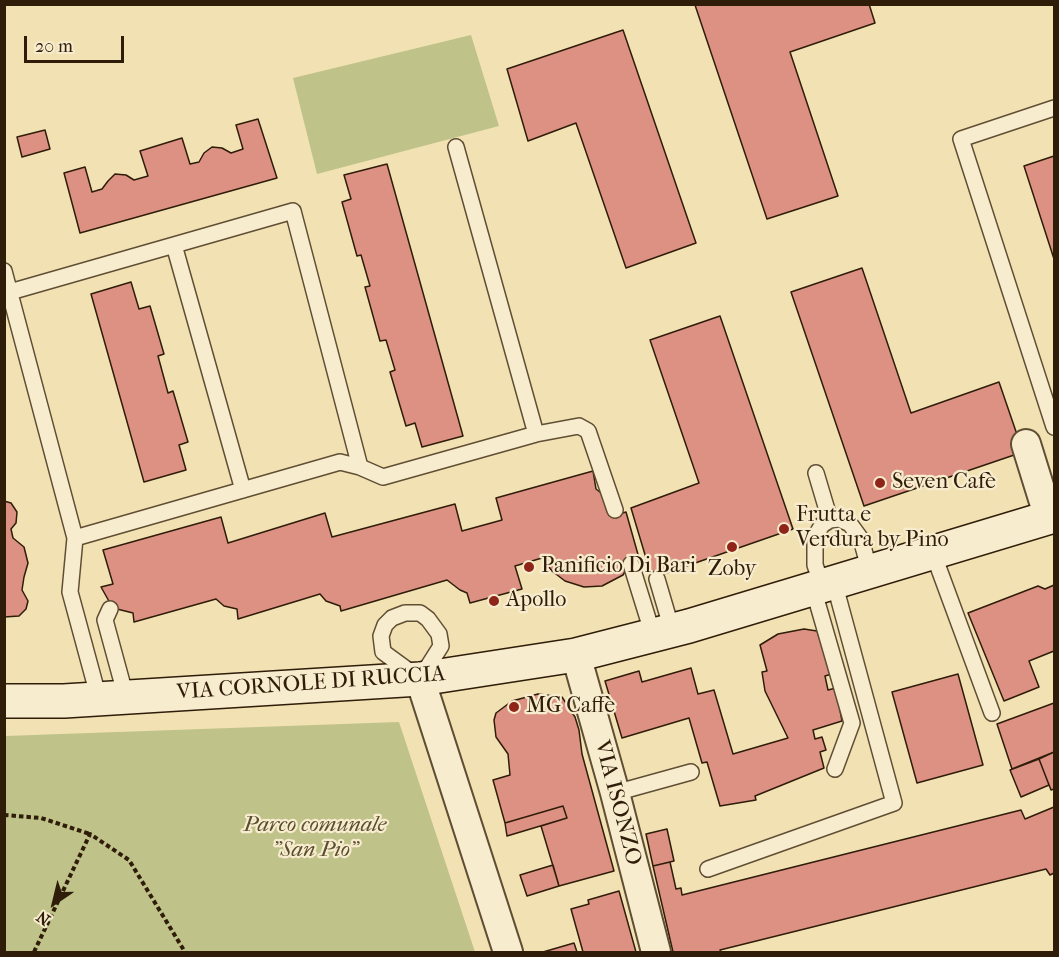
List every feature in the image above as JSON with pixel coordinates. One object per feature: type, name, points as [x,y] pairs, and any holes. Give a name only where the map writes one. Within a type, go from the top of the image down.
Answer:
[{"type":"main road","name":"VIA CORNOLE DI RUCCIA","points":[[4,701],[64,701],[420,679],[576,655],[662,633],[1052,517]]},
{"type":"street","points":[[1026,444],[1052,517]]},
{"type":"street","name":"VIA ISONZO","points":[[576,655],[656,952]]},
{"type":"street","points":[[420,679],[508,952]]},
{"type":"lane","points":[[1054,108],[961,139],[1054,427]]},
{"type":"lane","points":[[456,147],[536,434]]},
{"type":"lane","points":[[10,292],[293,211],[360,466]]},
{"type":"lane","points":[[174,245],[243,490]]},
{"type":"lane","points":[[4,271],[75,538],[70,592],[113,698]]},
{"type":"lane","points":[[75,538],[340,462],[360,466],[383,477],[536,434],[579,426],[588,431],[615,510]]},
{"type":"lane","points":[[816,474],[830,520]]},
{"type":"lane","points":[[708,868],[894,803],[846,632],[815,565],[815,537],[822,525],[830,520],[839,519],[850,524],[861,539],[870,572]]},
{"type":"lane","points":[[933,553],[992,713]]},
{"type":"lane","points":[[631,564],[662,633]]},
{"type":"lane","points":[[657,579],[662,633]]},
{"type":"lane","points":[[823,585],[852,723],[835,769]]},
{"type":"lane","points":[[110,609],[105,620],[113,698]]},
{"type":"lane","points":[[405,613],[420,614],[428,619],[439,634],[441,646],[420,679],[383,652],[381,636],[385,625],[392,618],[405,613]]},
{"type":"lane","points":[[615,793],[691,772]]},
{"type":"path","points":[[4,815],[41,818],[90,834],[129,860],[185,952]]},
{"type":"path","points":[[34,952],[90,834]]},
{"type":"green space","points":[[471,35],[499,126],[317,174],[293,78]]},
{"type":"green space","name":"Parco comunale \"San Pio\"","points":[[399,722],[475,952],[5,952],[5,736]]},
{"type":"building","points":[[869,4],[875,23],[790,52],[838,196],[767,219],[695,5]]},
{"type":"building","points":[[623,30],[696,243],[626,268],[576,123],[528,141],[507,69]]},
{"type":"building","points":[[258,119],[277,178],[80,233],[64,173],[85,167],[92,192],[102,189],[115,174],[126,175],[134,180],[148,176],[140,151],[182,138],[190,164],[199,162],[204,153],[212,147],[222,148],[231,153],[243,149],[236,125]]},
{"type":"building","points":[[45,130],[50,149],[22,157],[17,137]]},
{"type":"building","points":[[1054,156],[1054,259],[1024,166]]},
{"type":"building","points":[[387,164],[463,436],[422,447],[415,423],[406,426],[390,372],[395,370],[386,340],[380,341],[365,287],[370,286],[361,255],[357,256],[342,202],[351,199],[344,175]]},
{"type":"building","points":[[862,268],[911,413],[999,382],[1023,452],[864,506],[791,292]]},
{"type":"building","points":[[131,282],[139,309],[150,306],[164,354],[158,356],[168,393],[173,391],[188,442],[179,445],[186,470],[144,482],[91,294]]},
{"type":"building","points":[[720,316],[793,529],[652,578],[631,508],[699,483],[650,340]]},
{"type":"building","points":[[593,471],[596,489],[605,496],[612,516],[626,512],[639,558],[628,561],[628,567],[623,575],[602,586],[584,587],[565,581],[552,571],[542,558],[515,566],[522,589],[470,603],[467,593],[447,580],[341,611],[340,606],[326,601],[320,594],[238,619],[237,609],[224,606],[216,599],[134,622],[133,613],[117,609],[110,603],[101,587],[113,584],[103,550],[221,517],[228,543],[325,513],[332,537],[455,504],[462,531],[502,520],[496,498]]},
{"type":"building","points":[[4,501],[11,503],[17,512],[16,523],[11,529],[13,538],[24,547],[28,563],[22,590],[28,601],[26,609],[19,616],[4,617]]},
{"type":"building","points":[[1054,585],[1054,651],[1029,661],[1039,687],[1004,701],[968,613],[1038,586],[1045,589]]},
{"type":"building","points":[[804,629],[817,631],[832,674],[825,676],[828,690],[836,688],[842,721],[813,730],[815,739],[822,737],[826,750],[820,752],[824,768],[755,796],[756,800],[720,806],[707,762],[702,763],[689,718],[622,738],[605,681],[639,671],[642,682],[691,668],[698,694],[714,690],[733,754],[788,738],[765,691],[762,672],[767,671],[760,645],[778,634]]},
{"type":"building","points":[[958,674],[983,765],[917,783],[892,692]]},
{"type":"building","points":[[538,694],[562,697],[575,717],[582,754],[614,871],[559,886],[541,826],[567,818],[563,806],[505,823],[493,780],[510,775],[508,754],[496,737],[494,720],[496,713],[512,701]]},
{"type":"building","points":[[1054,703],[1054,752],[1012,769],[997,724]]},
{"type":"building","points":[[1054,752],[1054,789],[1051,790],[1039,759]]},
{"type":"building","points":[[1039,759],[1049,785],[1021,797],[1010,770]]},
{"type":"building","points":[[563,806],[567,818],[507,836],[505,823]]},
{"type":"building","points":[[1054,807],[1054,873],[1050,875],[1046,869],[720,950],[721,952],[673,952],[653,866],[670,862],[676,889],[681,888],[682,895],[1021,810],[1025,819]]},
{"type":"building","points":[[667,829],[674,861],[653,866],[646,834]]},
{"type":"building","points":[[553,865],[559,886],[527,896],[520,875]]},
{"type":"building","points":[[619,891],[636,952],[583,952],[571,909],[589,904],[588,900]]},
{"type":"building","points":[[574,943],[577,952],[543,952]]},
{"type":"place","name":"Seven Cafè","points":[[880,483]]},
{"type":"place","name":"Frutta e Verdura by Pino","points":[[784,529]]},
{"type":"place","name":"Zoby","points":[[732,547]]},
{"type":"place","name":"Panificio Di Bari","points":[[529,567]]},
{"type":"place","name":"Apollo","points":[[494,601]]},
{"type":"place","name":"MG Caffè","points":[[514,707]]}]
